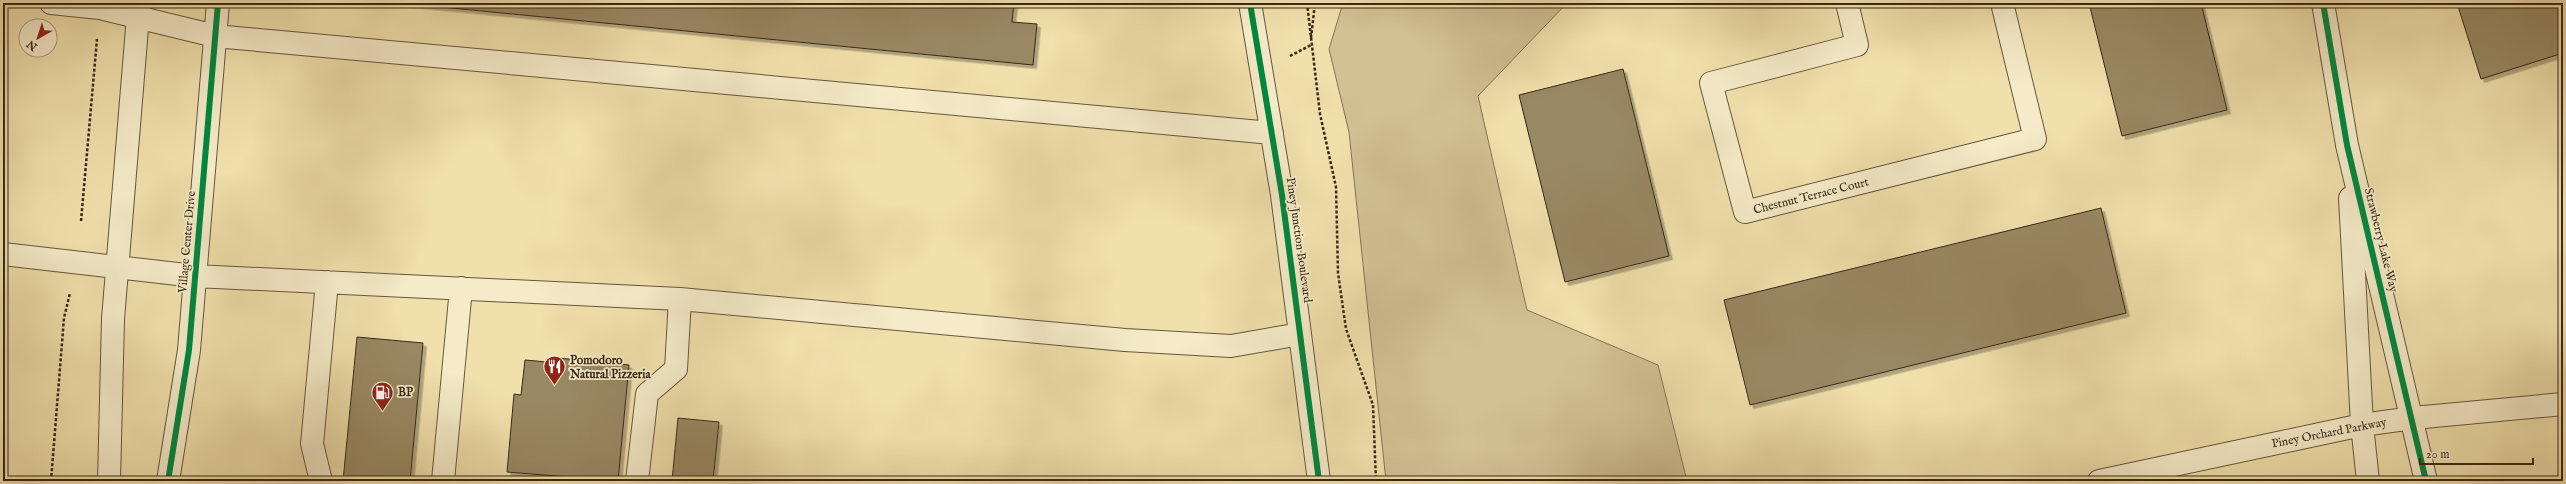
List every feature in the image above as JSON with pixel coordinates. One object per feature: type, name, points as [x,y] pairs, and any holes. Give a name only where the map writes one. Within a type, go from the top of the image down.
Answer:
[{"type":"street","points":[[51,3],[139,10],[215,36],[1272,133]]},
{"type":"street","name":"Village Center Drive","points":[[168,481],[189,350],[218,3]]},
{"type":"street","name":"Piney Junction Boulevard","points":[[1250,3],[1272,133],[1319,481]]},
{"type":"street","name":"Chestnut Terrace Court","points":[[1847,3],[1857,45],[1711,83],[1745,212],[2035,139],[2002,3]]},
{"type":"street","name":"Strawberry Lake Way","points":[[2323,3],[2347,145],[2413,418],[2426,481]]},
{"type":"street","points":[[109,481],[113,319],[139,10]]},
{"type":"street","name":"Strawberry Lake Way","points":[[2347,145],[2362,425],[2368,481]]},
{"type":"street","points":[[3,254],[195,276],[680,298],[1125,340],[1231,346],[1300,334]]},
{"type":"street","points":[[321,481],[312,444],[327,282]]},
{"type":"street","points":[[443,481],[461,288]]},
{"type":"street","points":[[637,481],[648,394],[676,369],[680,298]]},
{"type":"street","name":"Piney Orchard Parkway","points":[[2098,481],[2362,425],[2413,418],[2563,404]]},
{"type":"path","points":[[1307,3],[1310,46],[1320,114],[1336,187],[1338,273],[1346,329],[1373,405],[1376,481]]},
{"type":"path","points":[[1310,46],[1315,3]]},
{"type":"path","points":[[81,221],[98,39]]},
{"type":"path","points":[[1261,71],[1310,46]]},
{"type":"path","points":[[51,481],[64,318],[71,291]]},
{"type":"shaded area","points":[[1343,3],[1567,3],[1478,96],[1527,310],[1658,365],[1687,481],[1386,481],[1349,132],[1329,49]]},
{"type":"building","points":[[400,3],[1014,3],[1012,22],[1037,24],[1033,65]]},
{"type":"building","points":[[2089,3],[2201,3],[2227,110],[2122,136]]},
{"type":"building","points":[[2457,3],[2563,3],[2563,53],[2481,79]]},
{"type":"building","points":[[1623,69],[1669,256],[1565,282],[1519,95]]},
{"type":"building","points":[[2101,208],[2126,313],[1750,405],[1724,300]]},
{"type":"building","name":"BP","points":[[357,337],[423,343],[410,481],[343,481]]},
{"type":"building","points":[[558,358],[629,365],[618,481],[507,472],[514,394],[521,395],[525,360],[558,363]]},
{"type":"building","points":[[678,418],[719,422],[713,481],[672,481]]},
{"type":"cycle path","points":[[168,481],[189,350],[218,3]]},
{"type":"cycle path","points":[[1250,3],[1282,195],[1319,481]]},
{"type":"cycle path","points":[[2323,3],[2347,145],[2426,481]]},
{"type":"place","name":"Pomodoro Natural Pizzeria","points":[[555,386]]},
{"type":"place","name":"BP","points":[[383,412]]}]
